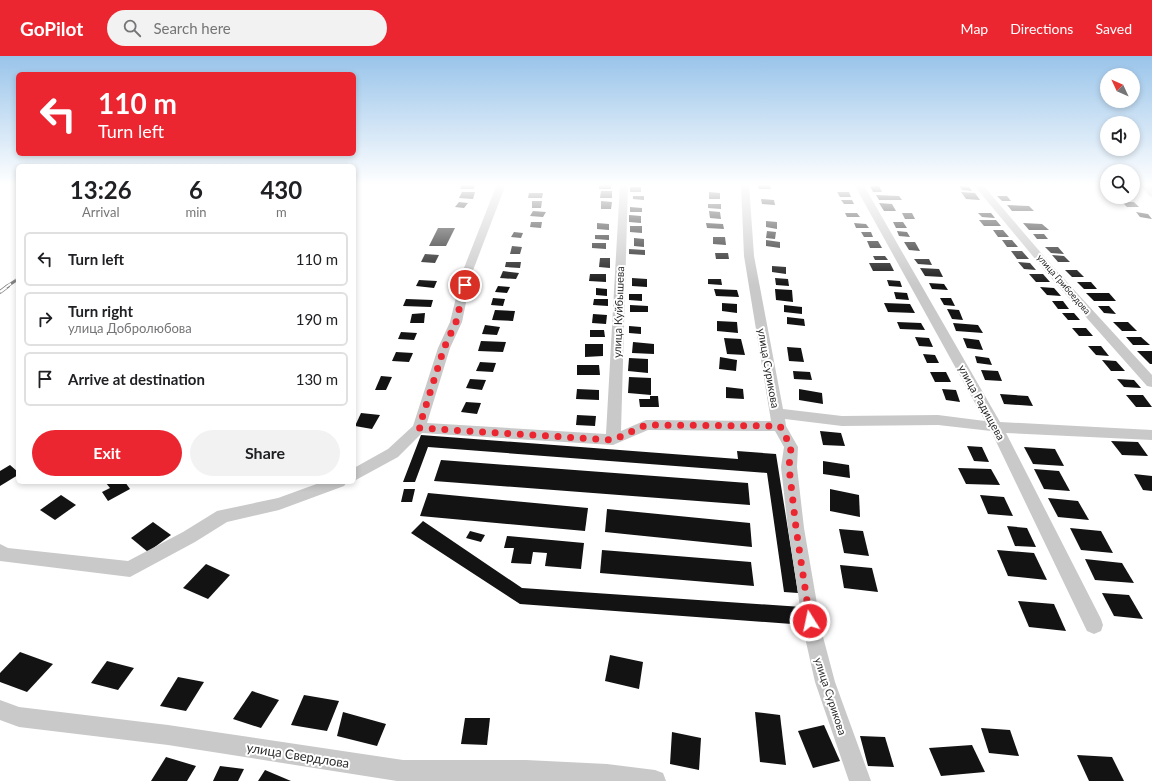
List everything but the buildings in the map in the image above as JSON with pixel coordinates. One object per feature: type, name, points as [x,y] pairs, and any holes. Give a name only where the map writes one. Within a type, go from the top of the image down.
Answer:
[{"type":"street","points":[[356,474],[393,453],[419,428],[444,348],[456,322],[467,273],[489,218]]},
{"type":"street","name":"улица Куйбышева","points":[[613,440],[623,218]]},
{"type":"street","name":"улица Сурикова","points":[[747,218],[749,256],[778,419],[791,447],[789,467],[796,528],[813,633],[825,682],[860,781]]},
{"type":"street","name":"улица Радищева","points":[[878,218],[996,428],[1094,625]]},
{"type":"street","name":"улица Грибоедова","points":[[1006,218],[1050,270],[1152,383]]},
{"type":"street","points":[[419,428],[613,440],[646,425],[778,419],[842,421],[938,420],[996,428],[1152,435]]},
{"type":"street","points":[[0,552],[4,555],[130,569],[189,537],[223,516],[280,504],[333,484]]},
{"type":"street","name":"улица Свердлова","points":[[0,710],[19,716],[168,735],[403,771],[526,771],[599,778],[656,781]]},
{"type":"railway","points":[[6,287],[16,280]]},
{"type":"railway","points":[[0,292],[8,286]]},
{"type":"route","points":[[465,285],[456,322],[444,348],[419,428],[613,440],[646,425],[761,424],[780,426],[791,447],[789,467],[796,528],[810,621]]}]
